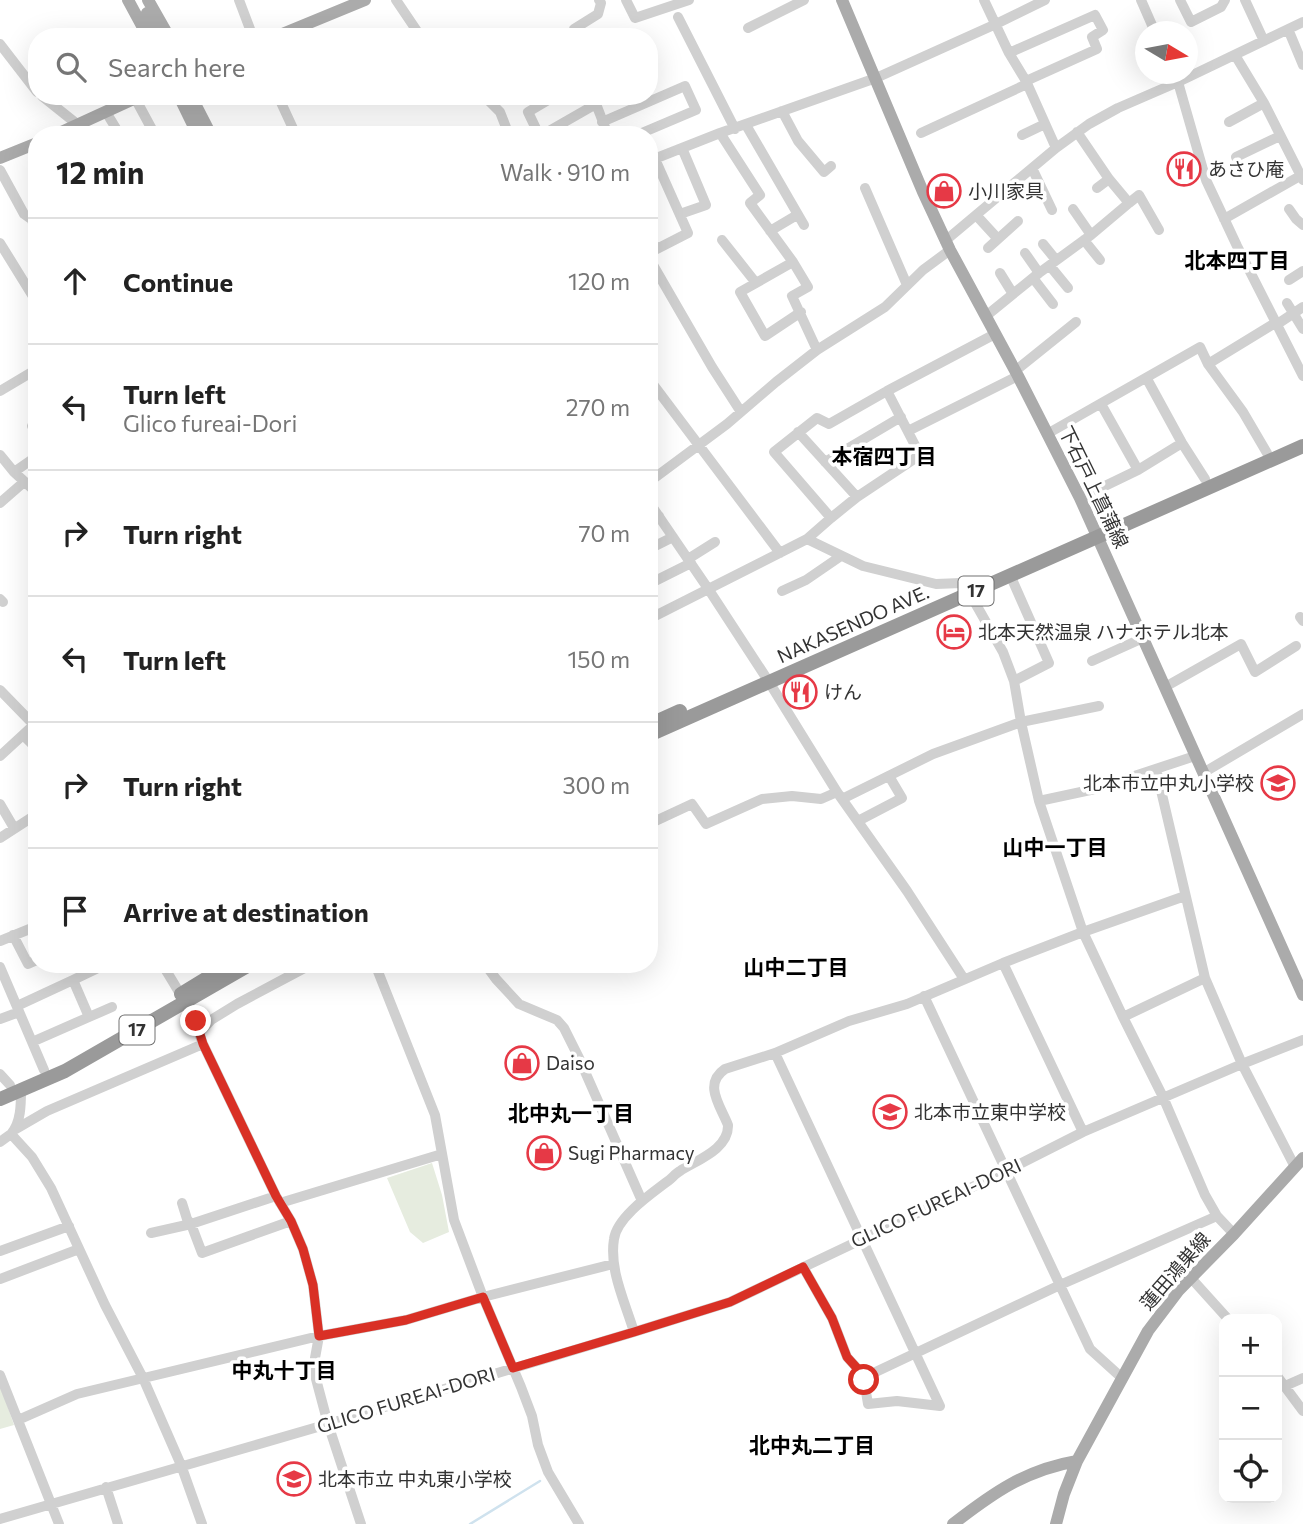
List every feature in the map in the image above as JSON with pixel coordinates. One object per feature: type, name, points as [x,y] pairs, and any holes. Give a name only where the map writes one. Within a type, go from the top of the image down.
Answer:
[{"type":"highway","name":"NAKASENDO AVE.","points":[[970,589],[1011,577],[1205,479],[1303,436]]},
{"type":"highway","name":"NAKASENDO AVE.","points":[[658,723],[767,679],[1096,533],[1303,446]]},
{"type":"highway","name":"17","points":[[10,1088],[65,1071],[183,998],[218,973]]},
{"type":"highway","name":"17","points":[[0,1099],[10,1088],[233,973]]},
{"type":"main road","points":[[120,0],[134,28]]},
{"type":"main road","points":[[128,0],[143,28]]},
{"type":"main road","points":[[140,0],[155,28]]},
{"type":"main road","points":[[148,0],[164,28]]},
{"type":"main road","points":[[297,28],[365,0]]},
{"type":"main road","name":"下石戸上菖蒲線","points":[[842,0],[948,246],[1080,498],[1303,995]]},
{"type":"main road","points":[[86,126],[121,105]]},
{"type":"main road","points":[[183,105],[194,126]]},
{"type":"main road","points":[[196,105],[206,126]]},
{"type":"main road","points":[[0,159],[28,147]]},
{"type":"main road","name":"蓮田鴻巣線","points":[[1077,1461],[1148,1331],[1179,1290],[1299,1163]]},
{"type":"main road","points":[[953,1524],[1003,1488],[1058,1464],[1077,1461]]},
{"type":"main road","points":[[1056,1524],[1077,1461]]},
{"type":"street","points":[[239,0],[250,28]]},
{"type":"street","points":[[396,0],[415,28]]},
{"type":"street","points":[[576,28],[598,14],[601,3],[599,0]]},
{"type":"street","points":[[626,0],[635,18],[689,0]]},
{"type":"street","points":[[748,28],[804,0]]},
{"type":"street","points":[[984,0],[1055,148]]},
{"type":"street","points":[[658,158],[876,78],[1045,0]]},
{"type":"street","points":[[1141,0],[1150,21]]},
{"type":"street","points":[[1180,0],[1191,22],[1221,7],[1225,0]]},
{"type":"street","points":[[1245,0],[1264,41]]},
{"type":"street","points":[[921,133],[1097,49],[1092,37],[1103,30],[1095,15],[1009,53]]},
{"type":"street","points":[[678,18],[734,129]]},
{"type":"street","points":[[1198,69],[1303,22]]},
{"type":"street","points":[[1288,29],[1303,65]]},
{"type":"street","points":[[0,44],[28,80]]},
{"type":"street","points":[[1224,219],[1302,178],[1264,103],[1235,55]]},
{"type":"street","points":[[658,475],[817,351],[885,307],[976,215],[1055,148],[1118,108],[1164,84]]},
{"type":"street","points":[[1178,84],[1206,180],[1303,376]]},
{"type":"street","points":[[658,98],[685,86],[696,110],[658,126]]},
{"type":"street","points":[[1228,122],[1264,103]]},
{"type":"street","points":[[52,105],[76,126]]},
{"type":"street","points":[[141,105],[150,126]]},
{"type":"street","points":[[282,105],[292,126]]},
{"type":"street","points":[[493,105],[500,112],[505,126]]},
{"type":"street","points":[[535,126],[528,112],[540,105]]},
{"type":"street","points":[[554,126],[586,105]]},
{"type":"street","points":[[596,105],[604,126]]},
{"type":"street","points":[[602,122],[641,105]]},
{"type":"street","points":[[782,111],[799,141],[824,172],[831,166]]},
{"type":"street","points":[[106,112],[115,126]]},
{"type":"street","points":[[1022,135],[1045,124]]},
{"type":"street","points":[[746,125],[804,225]]},
{"type":"street","points":[[1077,132],[1129,202]]},
{"type":"street","points":[[720,133],[760,195],[750,203],[808,287],[792,296],[817,351]]},
{"type":"street","points":[[1236,157],[1280,136]]},
{"type":"street","points":[[680,214],[706,205],[682,148]]},
{"type":"street","points":[[1032,168],[1052,210]]},
{"type":"street","points":[[0,170],[28,217]]},
{"type":"street","points":[[658,172],[688,233],[658,250]]},
{"type":"street","points":[[1097,188],[1110,179]]},
{"type":"street","points":[[865,188],[907,285]]},
{"type":"street","points":[[986,316],[1139,195],[1159,230]]},
{"type":"street","points":[[1073,209],[1100,260]]},
{"type":"street","points":[[1289,209],[1303,225]]},
{"type":"street","points":[[770,231],[797,215]]},
{"type":"street","points":[[976,215],[998,239]]},
{"type":"street","points":[[988,248],[1018,221]]},
{"type":"street","points":[[722,240],[756,283]]},
{"type":"street","points":[[0,243],[28,288]]},
{"type":"street","points":[[1043,244],[1068,288]]},
{"type":"street","points":[[1024,253],[1053,304]]},
{"type":"street","points":[[793,262],[740,292],[765,336],[801,312]]},
{"type":"street","points":[[658,264],[712,368],[741,412]]},
{"type":"street","points":[[1289,280],[1303,271]]},
{"type":"street","points":[[1000,273],[1013,294]]},
{"type":"street","points":[[1287,303],[1298,310],[1303,330]]},
{"type":"street","points":[[1208,365],[1298,310]]},
{"type":"street","points":[[908,431],[1016,374],[1076,323]]},
{"type":"street","points":[[831,518],[774,452],[817,418],[829,424],[995,334]]},
{"type":"street","points":[[1047,434],[1200,347],[1208,365],[1243,412],[1267,453]]},
{"type":"street","points":[[0,391],[28,374]]},
{"type":"street","points":[[1147,379],[1205,479]]},
{"type":"street","points":[[658,391],[780,553]]},
{"type":"street","points":[[658,615],[807,539],[857,497],[920,455],[887,391]]},
{"type":"street","points":[[1101,404],[1138,470]]},
{"type":"street","points":[[825,462],[901,417]]},
{"type":"street","points":[[798,432],[857,497]]},
{"type":"street","points":[[1080,498],[1138,470],[1182,443]]},
{"type":"street","points":[[0,455],[28,485]]},
{"type":"street","points":[[14,472],[28,462]]},
{"type":"street","points":[[0,503],[24,482]]},
{"type":"street","points":[[658,522],[690,561],[840,796],[907,891],[964,979]]},
{"type":"street","points":[[658,544],[673,537]]},
{"type":"street","points":[[807,539],[863,566],[936,584],[961,583],[970,589],[1003,652],[1014,681],[1039,801],[1083,932],[1163,1097],[1205,1195],[1217,1216],[1234,1234]]},
{"type":"street","points":[[658,579],[690,561],[715,542]]},
{"type":"street","points":[[782,591],[806,580],[841,556]]},
{"type":"street","points":[[1011,577],[1049,663],[1014,681]]},
{"type":"street","points":[[1092,661],[1143,638]]},
{"type":"street","points":[[1165,687],[1241,644],[1255,671],[1296,646]]},
{"type":"street","points":[[0,690],[28,716]]},
{"type":"street","points":[[658,820],[692,804],[706,824],[762,799],[792,796],[821,799],[840,796],[933,754],[1021,722],[1099,706]]},
{"type":"street","points":[[1203,773],[1303,714]]},
{"type":"street","points":[[0,756],[28,730]]},
{"type":"street","points":[[23,735],[28,740]]},
{"type":"street","points":[[1039,801],[1095,789],[1195,756]]},
{"type":"street","points":[[1156,769],[1205,978],[1242,1064],[1299,1163]]},
{"type":"street","points":[[858,821],[902,798],[889,776]]},
{"type":"street","points":[[0,804],[14,828]]},
{"type":"street","points":[[0,838],[28,821]]},
{"type":"street","points":[[634,1332],[613,1264],[614,1236],[618,1226],[642,1201],[679,1171],[712,1153],[724,1139],[729,1129],[715,1094],[713,1082],[718,1073],[775,1053],[846,1018],[891,1009],[1083,932],[1185,896]]},
{"type":"street","points":[[0,941],[28,929]]},
{"type":"street","points":[[13,935],[28,964]]},
{"type":"street","points":[[1003,963],[1083,1132]]},
{"type":"street","points":[[0,967],[44,1070]]},
{"type":"street","points":[[0,1019],[88,973]]},
{"type":"street","points":[[168,973],[196,1021],[203,1044],[303,1249],[313,1285],[319,1336],[315,1358],[316,1379],[361,1524]]},
{"type":"street","points":[[199,1033],[211,1020],[296,973]]},
{"type":"street","points":[[378,973],[435,1115],[454,1220],[532,1416],[538,1445],[548,1472],[579,1524]]},
{"type":"street","points":[[492,973],[519,1004],[556,1020],[564,1028],[642,1201]]},
{"type":"street","points":[[1123,1017],[1205,978]]},
{"type":"street","points":[[73,980],[89,1017]]},
{"type":"street","points":[[924,996],[1090,1349],[1122,1378]]},
{"type":"street","points":[[32,1042],[112,1007]]},
{"type":"street","name":"GLICO FUREAI-DORI","points":[[0,1519],[328,1424],[730,1302],[1083,1132],[1303,1040]]},
{"type":"street","points":[[0,1142],[47,1111],[203,1044]]},
{"type":"street","points":[[775,1053],[940,1406],[897,1401],[868,1404],[865,1377],[847,1357],[832,1318],[803,1267]]},
{"type":"street","points":[[0,1074],[21,1105],[14,1131],[51,1188],[105,1305],[143,1378],[181,1465],[202,1524]]},
{"type":"street","points":[[151,1233],[442,1154]]},
{"type":"street","points":[[182,1203],[202,1253],[291,1221]]},
{"type":"street","points":[[865,1377],[1060,1285],[1217,1216]]},
{"type":"street","points":[[0,1251],[69,1226]]},
{"type":"street","points":[[0,1279],[79,1249]]},
{"type":"street","points":[[18,1420],[77,1394],[319,1336],[406,1320],[613,1264]]},
{"type":"street","points":[[1191,1278],[1223,1314]]},
{"type":"street","points":[[0,1375],[59,1524]]},
{"type":"street","points":[[1278,1377],[1303,1411]]},
{"type":"street","points":[[1285,1386],[1303,1378]]},
{"type":"street","points":[[106,1487],[118,1524]]},
{"type":"shaded area","points":[[432,1163],[449,1232],[423,1243],[410,1232],[387,1178]]},
{"type":"shaded area","points":[[0,1385],[14,1425],[0,1429]]},
{"type":"waterway","points":[[470,1524],[540,1481]]},
{"type":"place","name":"あさひ庵","points":[[1184,169]]},
{"type":"place","name":"小川家具","points":[[944,191]]},
{"type":"place","name":"北本天然温泉 ハナホテル北本","points":[[954,632]]},
{"type":"place","name":"けん","points":[[800,692]]},
{"type":"place","name":"北本市立中丸小学校","points":[[1278,783]]},
{"type":"place","name":"Daiso","points":[[522,1063]]},
{"type":"place","name":"北本市立東中学校","points":[[890,1112]]},
{"type":"place","name":"Sugi Pharmacy","points":[[544,1153]]},
{"type":"place","name":"北本市立 中丸東小学校","points":[[294,1479]]},
{"type":"district","name":"北本四丁目","points":[[1237,261]]},
{"type":"district","name":"本宿四丁目","points":[[884,457]]},
{"type":"district","name":"山中一丁目","points":[[1055,848]]},
{"type":"district","name":"山中二丁目","points":[[796,968]]},
{"type":"district","name":"北中丸一丁目","points":[[571,1114]]},
{"type":"district","name":"中丸十丁目","points":[[284,1371]]},
{"type":"district","name":"北中丸二丁目","points":[[812,1446]]},
{"type":"route","points":[[196,1021],[203,1044],[303,1249],[313,1285],[319,1336],[406,1320],[483,1297],[513,1368],[730,1302],[803,1267],[832,1318],[847,1357],[865,1377],[864,1380]]}]
